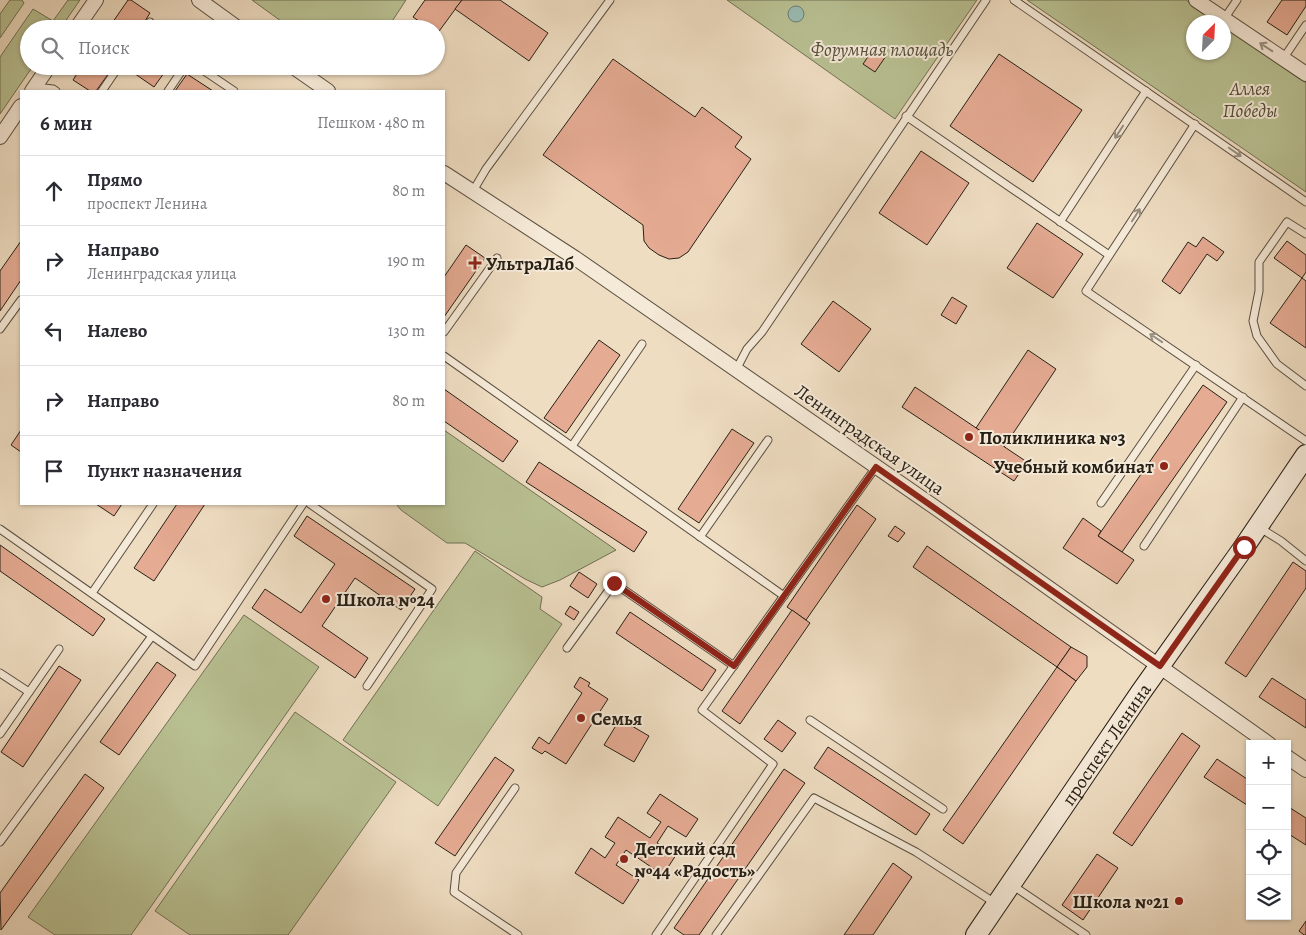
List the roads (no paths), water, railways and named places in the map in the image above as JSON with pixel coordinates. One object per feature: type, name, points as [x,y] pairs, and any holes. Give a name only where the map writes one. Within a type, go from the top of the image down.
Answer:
[{"type":"street","points":[[82,20],[96,0]]},
{"type":"street","points":[[198,0],[226,20]]},
{"type":"street","points":[[1196,0],[1217,15]]},
{"type":"street","points":[[1231,25],[1306,74]]},
{"type":"street","points":[[33,89],[43,75]]},
{"type":"street","points":[[305,75],[327,90]]},
{"type":"street","points":[[0,136],[20,107]]},
{"type":"street","name":"Ленинградская улица","points":[[445,177],[473,191],[575,258],[1263,740]]},
{"type":"street","name":"проспект Ленина","points":[[976,935],[1306,455]]},
{"type":"street","points":[[1291,760],[1306,770]]},
{"type":"lane","points":[[473,191],[492,161],[610,0]]},
{"type":"lane","points":[[736,370],[747,349],[766,324],[986,0]]},
{"type":"lane","points":[[1014,0],[1306,202]]},
{"type":"lane","points":[[1227,15],[1237,0]]},
{"type":"lane","points":[[1284,59],[1306,25]]},
{"type":"lane","points":[[103,90],[113,75]]},
{"type":"lane","points":[[169,90],[179,75]]},
{"type":"lane","points":[[210,75],[233,90]]},
{"type":"lane","points":[[33,89],[54,90]]},
{"type":"lane","points":[[1060,222],[1146,91]]},
{"type":"lane","points":[[906,116],[1109,255]]},
{"type":"lane","points":[[1195,124],[1086,291],[1306,441]]},
{"type":"lane","points":[[1306,234],[1287,222],[1259,262],[1259,290],[1253,320],[1257,336],[1277,364],[1306,386]]},
{"type":"lane","points":[[445,331],[497,258]]},
{"type":"lane","points":[[0,329],[20,301]]},
{"type":"lane","points":[[572,446],[642,344]]},
{"type":"lane","points":[[445,357],[784,596]]},
{"type":"lane","points":[[1101,503],[1196,365]]},
{"type":"lane","points":[[1144,546],[1243,397]]},
{"type":"lane","points":[[700,537],[768,440]]},
{"type":"lane","points":[[656,935],[773,764],[702,710],[876,467]]},
{"type":"lane","points":[[92,593],[152,505]]},
{"type":"lane","points":[[0,530],[195,666],[302,505]]},
{"type":"lane","points":[[311,505],[432,588],[367,686]]},
{"type":"lane","points":[[1258,527],[1281,541],[1306,561]]},
{"type":"lane","points":[[567,648],[614,583],[734,666]]},
{"type":"lane","points":[[0,842],[152,636]]},
{"type":"lane","points":[[0,734],[59,649]]},
{"type":"lane","points":[[0,673],[29,692]]},
{"type":"lane","points":[[810,720],[943,808]]},
{"type":"lane","points":[[515,788],[456,873],[454,892],[518,935]]},
{"type":"lane","points":[[716,935],[814,798],[916,852],[998,905]]},
{"type":"lane","points":[[1011,885],[1086,935]]},
{"type":"water","points":[[796,6],[804,14],[796,22],[788,14]]},
{"type":"place","name":"УльтраЛаб","points":[[475,263]]},
{"type":"place","name":"Поликлиника №3","points":[[969,437]]},
{"type":"place","name":"Учебный комбинат","points":[[1164,466]]},
{"type":"place","name":"Школа №24","points":[[326,599]]},
{"type":"place","name":"Семья","points":[[581,718]]},
{"type":"place","name":"Детский сад №44 «Радость»","points":[[624,859]]},
{"type":"place","name":"Школа №21","points":[[1179,901]]},
{"type":"park label","name":"Форумная площадь","points":[[882,49]]},
{"type":"park label","name":"Аллея Победы","points":[[1250,99]]}]
